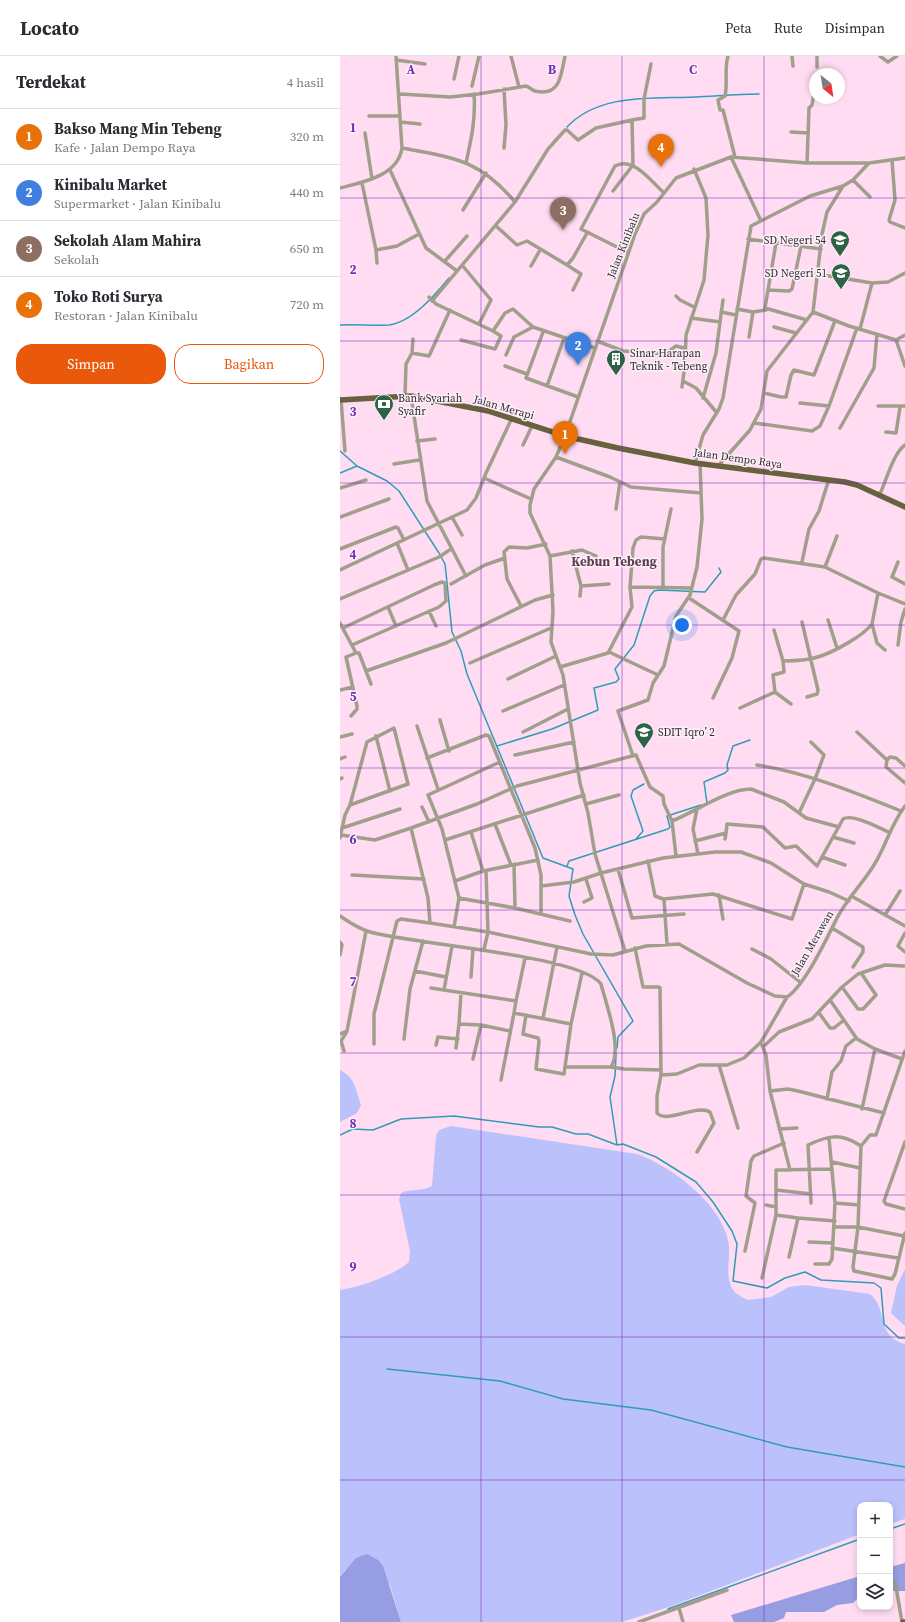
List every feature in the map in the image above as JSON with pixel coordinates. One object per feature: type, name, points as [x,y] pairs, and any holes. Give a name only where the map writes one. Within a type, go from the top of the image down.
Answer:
[{"type":"main road","name":"Jalan Merapi","points":[[340,400],[408,396],[488,411],[511,420],[565,436]]},
{"type":"main road","name":"Jalan Dempo Raya","points":[[565,436],[698,463],[829,479],[857,485],[879,496],[905,506]]},
{"type":"street","points":[[454,79],[459,56]]},
{"type":"street","points":[[472,86],[479,56]]},
{"type":"street","points":[[511,56],[519,87]]},
{"type":"street","points":[[400,94],[450,97],[526,86],[535,91],[554,90],[561,76],[565,56]]},
{"type":"street","points":[[728,56],[725,71],[725,95],[718,100],[719,108],[723,110],[733,157],[760,221]]},
{"type":"street","points":[[792,56],[793,66]]},
{"type":"street","points":[[817,56],[817,67]]},
{"type":"street","points":[[880,56],[888,62],[896,56]]},
{"type":"street","points":[[340,188],[372,179],[390,170],[400,156],[402,148],[400,94],[396,58],[425,64]]},
{"type":"street","points":[[461,340],[495,349],[500,336],[431,299],[496,226],[515,201],[551,145],[566,130],[578,140],[596,128],[644,118],[645,91],[651,64]]},
{"type":"street","points":[[504,90],[506,125],[504,148]]},
{"type":"street","points":[[466,163],[476,105],[474,94]]},
{"type":"street","points":[[808,162],[809,108],[812,104]]},
{"type":"street","points":[[369,116],[400,116]]},
{"type":"street","points":[[613,191],[633,165],[632,120]]},
{"type":"street","points":[[400,122],[420,124]]},
{"type":"street","points":[[791,132],[808,133]]},
{"type":"street","points":[[366,133],[372,179]]},
{"type":"street","points":[[402,148],[440,155],[466,163],[486,173],[515,201]]},
{"type":"street","name":"Jalan Kinibalu","points":[[531,499],[536,485],[556,457],[565,436],[627,252],[644,214],[657,202],[663,192],[676,178],[694,169],[733,157],[808,162],[869,162],[905,158]]},
{"type":"street","points":[[892,160],[895,193],[888,220],[905,228]]},
{"type":"street","points":[[633,756],[618,711],[648,700],[653,683],[664,666],[676,616],[690,596],[698,557],[702,519],[698,463],[703,435],[722,404],[751,226],[810,196],[843,186],[853,180],[869,162]]},
{"type":"street","points":[[627,252],[587,233],[581,228],[598,201],[615,166],[622,164],[633,165],[663,192]]},
{"type":"street","points":[[682,387],[686,335],[704,280],[708,235],[706,198],[694,169]]},
{"type":"street","points":[[390,170],[426,248],[456,270]]},
{"type":"street","points":[[462,210],[486,173]]},
{"type":"street","points":[[853,180],[870,196]]},
{"type":"street","points":[[362,182],[376,250],[377,263]]},
{"type":"street","points":[[718,466],[744,439],[754,423],[761,409],[767,370],[813,312],[817,274],[827,212],[843,186]]},
{"type":"street","points":[[496,226],[517,245],[519,246],[527,241],[581,274],[573,290]]},
{"type":"street","points":[[567,266],[587,233]]},
{"type":"street","points":[[376,250],[398,246],[419,234]]},
{"type":"street","points":[[445,261],[467,236]]},
{"type":"street","points":[[748,239],[821,249]]},
{"type":"street","points":[[766,310],[776,243]]},
{"type":"street","points":[[768,290],[789,291],[792,289],[801,246]]},
{"type":"street","points":[[531,266],[540,250]]},
{"type":"street","points":[[462,265],[492,300],[479,324]]},
{"type":"street","points":[[817,274],[872,282],[888,282],[905,273]]},
{"type":"street","points":[[754,423],[812,431],[820,426],[858,328],[872,282]]},
{"type":"street","points":[[676,296],[680,300],[694,307]]},
{"type":"street","points":[[703,398],[716,353],[723,300]]},
{"type":"street","points":[[493,331],[505,313],[513,309],[533,328],[594,348]]},
{"type":"street","points":[[737,309],[753,312],[766,310],[807,320]]},
{"type":"street","points":[[412,353],[429,356],[450,310]]},
{"type":"street","points":[[721,312],[736,315]]},
{"type":"street","points":[[749,337],[753,312]]},
{"type":"street","points":[[813,312],[835,321],[896,340],[905,335]]},
{"type":"street","points":[[691,318],[720,322]]},
{"type":"street","points":[[764,393],[786,397],[790,375],[794,370],[814,375],[835,321]]},
{"type":"street","points":[[774,327],[796,333]]},
{"type":"street","points":[[506,355],[514,337],[533,328]]},
{"type":"street","points":[[543,332],[527,374],[527,379],[578,397]]},
{"type":"street","points":[[840,428],[874,368],[877,334]]},
{"type":"street","points":[[547,386],[564,338]]},
{"type":"street","points":[[413,339],[412,353],[406,364],[408,396],[427,501],[437,523],[466,576]]},
{"type":"street","points":[[896,340],[905,366]]},
{"type":"street","points":[[597,341],[623,351],[665,354],[676,346],[684,348]]},
{"type":"street","points":[[504,366],[527,374]]},
{"type":"street","points":[[682,381],[694,386],[717,413]]},
{"type":"street","points":[[340,400],[345,451]]},
{"type":"street","points":[[800,402],[829,406]]},
{"type":"street","points":[[878,406],[905,406]]},
{"type":"street","points":[[886,432],[896,433],[900,407]]},
{"type":"street","points":[[340,570],[467,510],[471,506],[511,420]]},
{"type":"street","points":[[523,445],[532,426]]},
{"type":"street","points":[[417,441],[435,439]]},
{"type":"street","points":[[879,496],[903,446]]},
{"type":"street","points":[[556,457],[620,482],[631,488],[701,493]]},
{"type":"street","points":[[394,464],[419,460]]},
{"type":"street","points":[[484,478],[499,483],[531,499],[530,513],[546,544],[550,556],[553,595],[551,642],[560,667],[564,685],[578,770],[600,873],[625,951]]},
{"type":"street","points":[[802,562],[807,536],[821,506],[829,479]]},
{"type":"street","points":[[340,488],[366,480]]},
{"type":"street","points":[[616,508],[620,482]]},
{"type":"street","points":[[340,517],[389,499]]},
{"type":"street","points":[[663,587],[665,539],[671,510]]},
{"type":"street","points":[[452,517],[462,535]]},
{"type":"street","points":[[340,549],[396,527],[404,540]]},
{"type":"street","points":[[825,567],[837,536]]},
{"type":"street","points":[[609,652],[632,607],[630,587],[633,548],[636,540],[641,537],[665,539]]},
{"type":"street","points":[[397,543],[408,570]]},
{"type":"street","points":[[521,606],[507,579],[504,552],[509,547],[527,548],[546,544]]},
{"type":"street","points":[[340,599],[440,556],[451,549]]},
{"type":"street","points":[[550,556],[584,550],[596,556]]},
{"type":"street","points":[[572,551],[581,586],[580,596]]},
{"type":"street","points":[[451,584],[485,565],[505,558]]},
{"type":"street","points":[[723,620],[736,596],[755,574],[761,559],[764,558],[802,562],[825,567],[878,593],[905,604]]},
{"type":"street","points":[[898,562],[892,577],[905,584]]},
{"type":"street","points":[[343,628],[444,582],[446,601],[429,611],[352,645]]},
{"type":"street","points":[[581,586],[608,584]]},
{"type":"street","points":[[630,587],[691,589]]},
{"type":"street","points":[[878,593],[872,624],[878,643],[885,650]]},
{"type":"street","points":[[366,671],[456,639],[521,606],[553,595]]},
{"type":"street","points":[[690,596],[738,629],[738,635],[732,658],[712,698]]},
{"type":"street","points":[[388,607],[396,626]]},
{"type":"street","points":[[898,645],[901,622],[905,609]]},
{"type":"street","points":[[429,611],[436,626]]},
{"type":"street","points":[[828,620],[837,648]]},
{"type":"street","points":[[802,622],[818,692],[807,697]]},
{"type":"street","points":[[340,623],[356,653],[359,652],[371,684]]},
{"type":"street","points":[[783,661],[821,656],[858,636],[872,624]]},
{"type":"street","points":[[470,663],[551,628]]},
{"type":"street","points":[[774,630],[783,661],[784,672],[773,675],[775,692],[791,704]]},
{"type":"street","points":[[560,667],[609,652],[658,675]]},
{"type":"street","points":[[351,716],[357,709],[346,657],[356,653]]},
{"type":"street","points":[[508,679],[556,656]]},
{"type":"street","points":[[503,711],[564,685]]},
{"type":"street","points":[[340,690],[353,687]]},
{"type":"street","points":[[740,708],[775,692]]},
{"type":"street","points":[[523,732],[568,709]]},
{"type":"street","points":[[440,720],[449,750]]},
{"type":"street","points":[[417,726],[426,758],[438,789]]},
{"type":"street","points":[[350,805],[408,784],[396,729],[376,736],[367,742],[350,805],[345,815],[341,836],[376,840],[429,822],[517,786],[636,755],[650,787],[663,796],[664,804],[672,820],[676,856]]},
{"type":"street","points":[[857,732],[887,760]]},
{"type":"street","points":[[340,737],[352,734]]},
{"type":"street","points":[[426,758],[488,735],[523,815],[538,860],[541,886],[541,914]]},
{"type":"street","points":[[376,736],[390,791]]},
{"type":"street","points":[[515,755],[574,742]]},
{"type":"street","points":[[799,814],[824,755],[811,742]]},
{"type":"street","points":[[340,759],[345,757]]},
{"type":"street","points":[[905,766],[894,757],[890,757],[887,760],[886,766],[905,783]]},
{"type":"street","points":[[454,926],[459,898],[445,840],[438,818],[428,798],[430,793],[438,789],[500,762]]},
{"type":"street","points":[[757,765],[788,770],[901,811]]},
{"type":"street","points":[[672,820],[736,792],[751,789],[784,802],[808,819],[839,827]]},
{"type":"street","points":[[586,804],[618,794]]},
{"type":"street","points":[[445,840],[584,795]]},
{"type":"street","name":"Jalan Merawan","points":[[661,1075],[677,1074],[699,1065],[734,1063],[744,1058],[761,1042],[787,997],[800,982],[820,953],[840,912],[875,864],[889,832],[905,806]]},
{"type":"street","points":[[422,807],[429,822]]},
{"type":"street","points":[[697,809],[693,826],[698,854]]},
{"type":"street","points":[[342,828],[400,810]]},
{"type":"street","points":[[725,839],[727,824],[761,826],[767,829],[785,848],[796,846],[815,866],[819,864],[843,819],[850,817],[889,832]]},
{"type":"street","points":[[495,824],[513,865],[515,908]]},
{"type":"street","points":[[411,828],[428,898],[430,923]]},
{"type":"street","points":[[471,832],[484,871],[488,903],[488,932],[484,950]]},
{"type":"street","points":[[696,841],[726,833]]},
{"type":"street","points":[[833,837],[854,843]]},
{"type":"street","points":[[541,886],[574,882],[600,873],[618,870],[648,861],[676,856],[715,852],[744,853],[771,863],[804,884],[829,892],[849,901]]},
{"type":"street","points":[[822,857],[845,865]]},
{"type":"street","points":[[455,881],[484,871],[538,860]]},
{"type":"street","points":[[648,861],[655,896],[664,899],[704,894],[719,895],[792,919],[804,884]]},
{"type":"street","points":[[618,870],[632,918],[684,914]]},
{"type":"street","points":[[352,875],[424,879]]},
{"type":"street","points":[[584,902],[592,898],[586,879]]},
{"type":"street","points":[[885,915],[900,891]]},
{"type":"street","points":[[719,895],[723,919]]},
{"type":"street","points":[[853,896],[905,926]]},
{"type":"street","points":[[459,898],[515,908],[570,921]]},
{"type":"street","points":[[664,899],[667,944]]},
{"type":"street","points":[[340,916],[366,931],[394,937],[484,950],[554,964],[582,973],[601,984],[614,1032],[615,1068]]},
{"type":"street","points":[[374,1044],[374,1014],[398,920],[454,926],[591,954],[613,955],[635,948],[667,944],[681,944],[747,983],[775,996],[787,997]]},
{"type":"street","points":[[832,928],[863,947],[863,952],[853,966]]},
{"type":"street","points":[[344,1051],[341,1041],[347,1031],[366,931]]},
{"type":"street","points":[[905,933],[898,946],[905,952]]},
{"type":"street","points":[[404,1039],[410,989],[423,941]]},
{"type":"street","points":[[340,942],[342,947],[340,955]]},
{"type":"street","points":[[444,990],[452,946]]},
{"type":"street","points":[[543,1018],[557,947]]},
{"type":"street","points":[[635,948],[643,987],[659,986],[660,988],[661,1075],[657,1096],[657,1112],[659,1115],[664,1117],[702,1110],[709,1111],[713,1117],[714,1123],[697,1152]]},
{"type":"street","points":[[471,978],[474,949]]},
{"type":"street","points":[[752,949],[771,959],[800,982]]},
{"type":"street","points":[[501,1080],[525,958]]},
{"type":"street","points":[[763,1047],[779,1032],[807,1022],[819,1013],[842,986],[861,973],[886,965],[904,966]]},
{"type":"street","points":[[415,971],[446,977]]},
{"type":"street","points":[[526,1015],[523,1034],[538,1038],[539,1041],[536,1070],[563,1074],[566,1067],[571,1024],[582,973]]},
{"type":"street","points":[[842,986],[858,1009],[863,1009],[876,995],[861,973]]},
{"type":"street","points":[[431,988],[516,1001]]},
{"type":"street","points":[[456,1048],[461,993]]},
{"type":"street","points":[[830,1000],[856,1038],[875,1049],[902,1059]]},
{"type":"street","points":[[514,1013],[571,1024]]},
{"type":"street","points":[[819,1013],[831,1028],[844,1020]]},
{"type":"street","points":[[459,1024],[481,1025],[510,1031]]},
{"type":"street","points":[[473,1059],[481,1025]]},
{"type":"street","points":[[340,1034],[347,1031]]},
{"type":"street","points":[[436,1045],[438,1037],[458,1039]]},
{"type":"street","points":[[827,1100],[833,1070],[841,1061],[846,1046],[856,1038]]},
{"type":"street","points":[[761,1042],[770,1091],[790,1170]]},
{"type":"street","points":[[862,1109],[875,1049]]},
{"type":"street","points":[[834,1227],[858,1228],[905,1234],[894,1277],[889,1279],[854,1271],[853,1267],[858,1228],[861,1146],[870,1135],[876,1136],[905,1051]]},
{"type":"street","points":[[720,1065],[738,1128]]},
{"type":"street","points":[[566,1067],[661,1070]]},
{"type":"street","points":[[770,1091],[793,1090],[862,1109],[884,1113]]},
{"type":"street","points":[[779,1129],[797,1128]]},
{"type":"street","points":[[811,1204],[808,1171],[808,1144],[828,1138],[844,1137],[861,1146]]},
{"type":"street","points":[[815,1264],[831,1264],[835,1203],[832,1162],[828,1138]]},
{"type":"street","points":[[905,1142],[884,1202],[905,1208]]},
{"type":"street","points":[[745,1251],[755,1203],[754,1200],[746,1196],[751,1160],[756,1155],[784,1143]]},
{"type":"street","points":[[832,1162],[860,1168]]},
{"type":"street","points":[[762,1278],[776,1215],[776,1170],[808,1171],[832,1169]]},
{"type":"street","points":[[776,1190],[811,1194]]},
{"type":"street","points":[[835,1203],[859,1205]]},
{"type":"street","points":[[766,1204],[776,1207]]},
{"type":"street","points":[[776,1215],[835,1221]]},
{"type":"street","points":[[789,1257],[798,1218]]},
{"type":"street","points":[[809,1242],[833,1243]]},
{"type":"street","points":[[832,1248],[898,1258]]},
{"type":"street","points":[[900,1251],[905,1252]]},
{"type":"street","points":[[895,1581],[904,1622]]},
{"type":"street","points":[[639,1622],[727,1590]]},
{"type":"street","points":[[679,1608],[683,1622]]},
{"type":"shaded area","points":[[340,1070],[352,1080],[361,1105],[357,1113],[340,1122]]},
{"type":"shaded area","points":[[451,1126],[637,1154],[664,1167],[692,1188],[705,1200],[715,1213],[723,1226],[728,1240],[728,1273],[731,1285],[738,1295],[747,1300],[771,1297],[789,1287],[805,1285],[870,1294],[876,1300],[886,1329],[890,1335],[896,1340],[905,1344],[905,1519],[893,1523],[893,1502],[857,1502],[857,1535],[669,1607],[622,1622],[401,1622],[390,1585],[346,1569],[340,1577],[340,1290],[377,1280],[403,1267],[409,1262],[410,1251],[399,1199],[401,1193],[432,1186],[436,1136],[439,1130]]},
{"type":"shaded area","points":[[905,1269],[905,1326],[891,1313],[897,1286]]},
{"type":"shaded area","points":[[367,1554],[378,1560],[383,1566],[401,1622],[340,1622],[340,1577],[356,1558]]},
{"type":"shaded area","points":[[905,1563],[905,1591],[893,1591],[893,1566]]},
{"type":"shaded area","points":[[857,1577],[857,1599],[853,1603],[837,1605],[824,1612],[786,1612],[784,1618],[774,1622],[734,1622],[731,1615]]},
{"type":"waterway","points":[[567,127],[580,116],[594,108],[627,100],[644,98],[759,94]]},
{"type":"waterway","points":[[340,325],[389,325],[398,323],[422,307],[449,278]]},
{"type":"waterway","points":[[340,451],[357,466],[387,481],[399,491],[445,564],[452,632],[461,651],[467,674],[543,858],[573,869],[569,896],[575,915],[583,934],[633,1021],[618,1037],[617,1048]]},
{"type":"waterway","points":[[340,473],[357,466]]},
{"type":"waterway","points":[[497,746],[552,729],[598,710],[594,688],[616,682],[619,679],[615,669],[634,645],[650,596],[654,591],[705,592],[721,572],[719,568]]},
{"type":"waterway","points":[[707,803],[704,782],[725,773],[728,770],[727,765],[733,746],[750,740]]},
{"type":"waterway","points":[[636,839],[643,831],[631,796],[633,790],[644,784]]},
{"type":"waterway","points":[[567,866],[569,861],[668,829],[670,827],[667,816],[701,805]]},
{"type":"waterway","points":[[616,1054],[615,1076],[610,1097],[617,1145]]},
{"type":"waterway","points":[[340,1135],[353,1129],[373,1130],[401,1119],[454,1116],[539,1127],[552,1127],[576,1134],[588,1134],[617,1145],[623,1144],[656,1157],[696,1182],[713,1202],[732,1231],[737,1244],[733,1281],[767,1288],[785,1278],[805,1272],[821,1280],[874,1283],[881,1288],[884,1324],[899,1338],[905,1338]]},
{"type":"waterway","points":[[387,1369],[500,1381],[563,1399],[651,1410],[787,1447],[905,1467]]},
{"type":"waterway","points":[[893,1528],[905,1524]]},
{"type":"waterway","points":[[668,1609],[857,1540]]},
{"type":"place","name":"Toko Roti Surya","points":[[661,167]]},
{"type":"place","name":"Sekolah Alam Mahira","points":[[563,230]]},
{"type":"place","name":"SD Negeri 54","points":[[840,257]]},
{"type":"place","name":"SD Negeri 51","points":[[841,290]]},
{"type":"place","name":"Kinibalu Market","points":[[578,365]]},
{"type":"place","name":"Sinar Harapan Teknik - Tebeng","points":[[616,376]]},
{"type":"place","name":"Bank Syariah Syafir","points":[[384,421]]},
{"type":"place","name":"Bakso Mang Min Tebeng","points":[[565,454]]},
{"type":"place","name":"SDIT Iqro’ 2","points":[[644,749]]},
{"type":"district","name":"Kebun Tebeng","points":[[614,561]]}]
